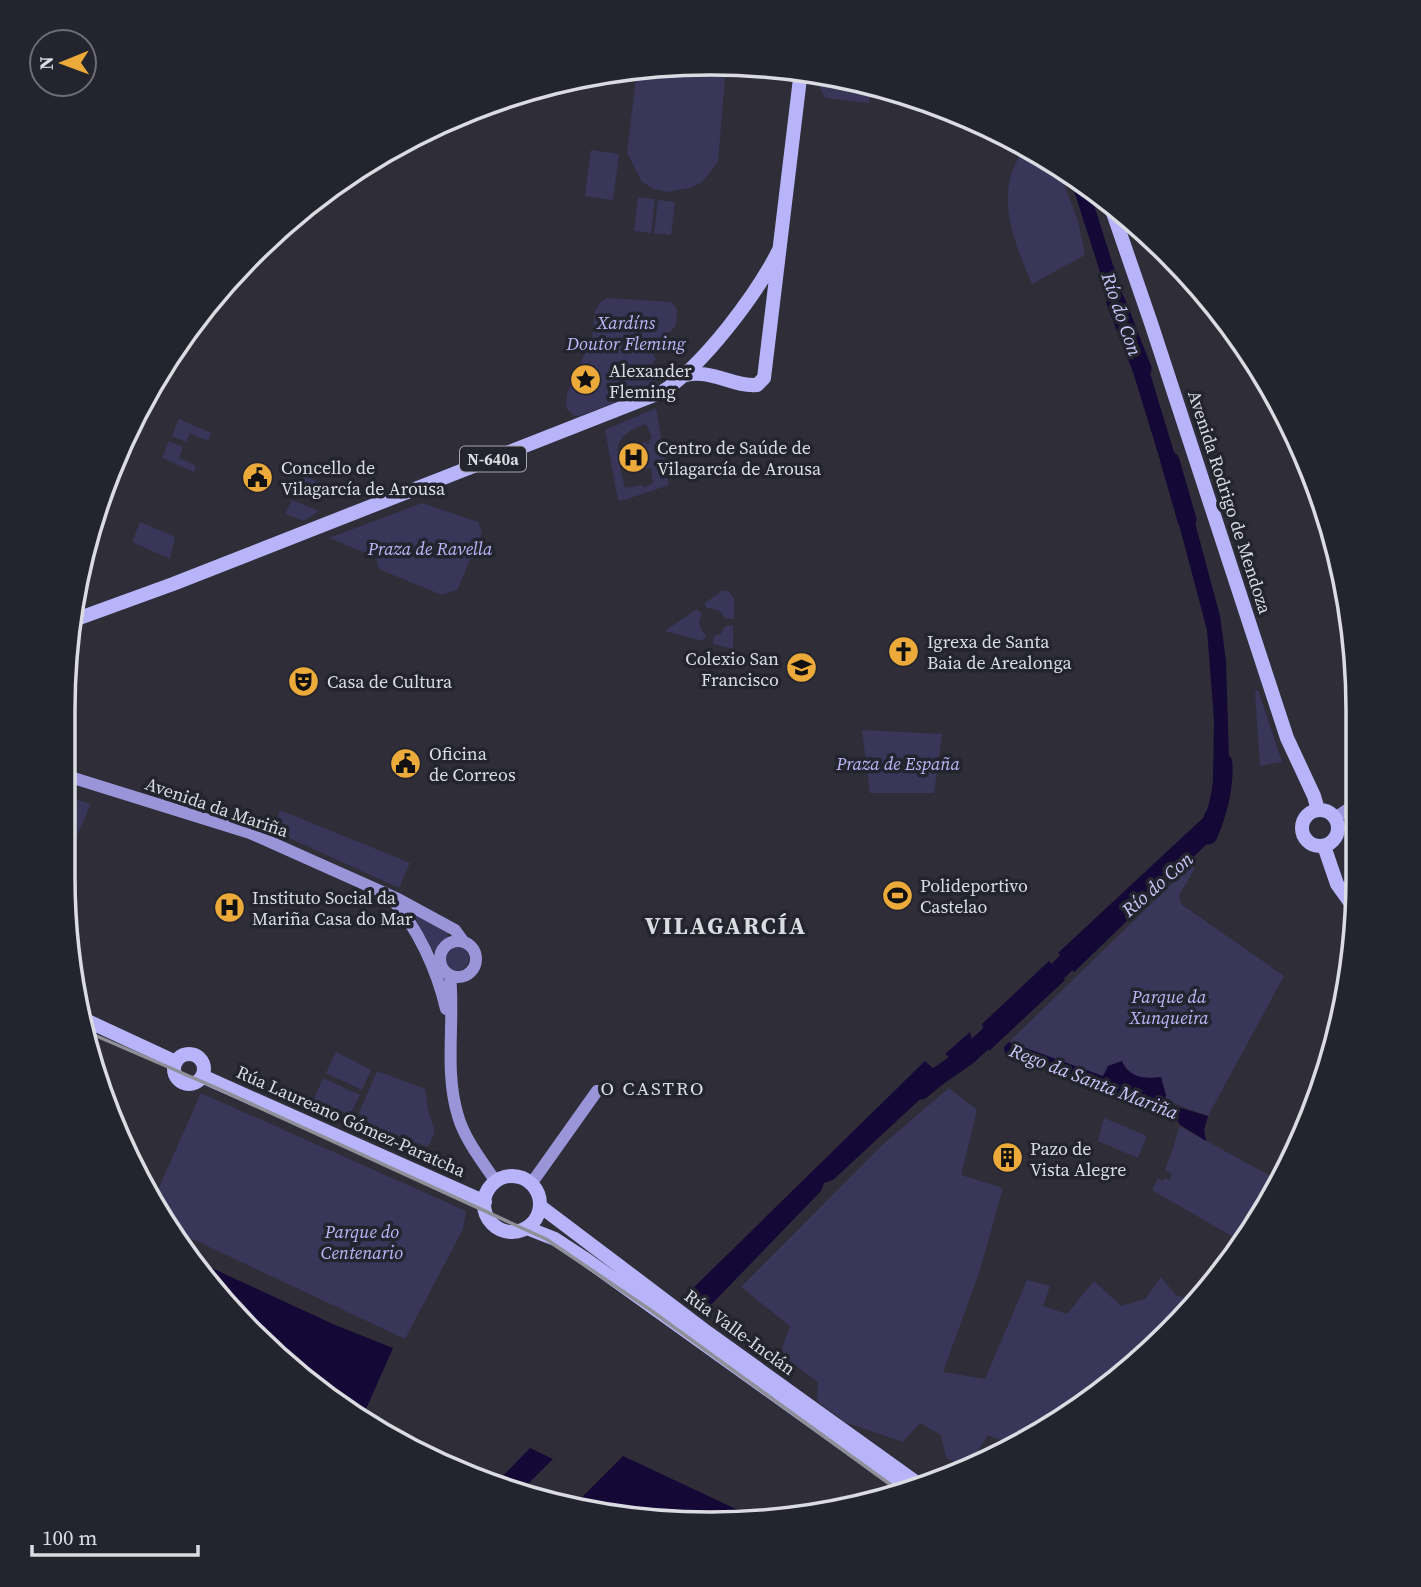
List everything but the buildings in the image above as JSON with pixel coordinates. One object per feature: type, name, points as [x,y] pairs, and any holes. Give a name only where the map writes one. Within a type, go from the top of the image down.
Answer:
[{"type":"main road","name":"N-640a","points":[[83,617],[626,408],[662,392],[687,374],[763,279],[779,250],[800,82]]},
{"type":"main road","name":"Avenida Rodrigo de Mendoza","points":[[1118,224],[1287,738],[1318,810]]},
{"type":"main road","points":[[687,374],[709,374],[748,386],[757,385],[763,380],[779,250]]},
{"type":"main road","points":[[1318,810],[1328,812],[1335,818],[1337,833],[1332,842],[1324,846],[1308,842],[1302,833],[1305,817],[1318,810]]},
{"type":"main road","points":[[1324,846],[1337,884],[1345,895]]},
{"type":"main road","points":[[93,1023],[176,1062]]},
{"type":"main road","points":[[187,1055],[195,1056],[203,1063],[202,1076],[195,1083],[181,1082],[175,1074],[176,1062],[187,1055]]},
{"type":"main road","name":"Rúa Laureano Gómez-Paratcha","points":[[202,1076],[485,1202]]},
{"type":"main road","points":[[513,1177],[531,1184],[538,1194],[540,1206],[536,1219],[527,1228],[513,1232],[497,1228],[489,1219],[485,1202],[487,1193],[496,1182],[513,1177]]},
{"type":"main road","name":"Rúa Valle-Inclán","points":[[540,1206],[669,1304],[911,1479]]},
{"type":"main road","name":"Rúa Valle-Inclán","points":[[527,1228],[555,1240],[584,1258],[898,1483]]},
{"type":"street","name":"Avenida da Mariña","points":[[75,778],[231,827],[288,850],[418,909],[455,930],[463,941]]},
{"type":"street","points":[[1335,818],[1346,810]]},
{"type":"street","name":"Avenida da Mariña","points":[[391,897],[427,953],[440,985],[451,1030]]},
{"type":"street","points":[[401,909],[418,909]]},
{"type":"street","points":[[453,941],[463,941],[475,951],[474,968],[461,977],[446,971],[440,956],[444,947],[453,941]]},
{"type":"street","name":"Avenida da Mariña","points":[[427,953],[446,971],[452,1077],[458,1116],[475,1152],[496,1182]]},
{"type":"street","name":"Avenida da Mariña","points":[[440,985],[446,971]]},
{"type":"street","points":[[531,1184],[597,1091]]},
{"type":"green space","points":[[725,76],[718,162],[702,182],[690,188],[666,192],[654,189],[642,182],[627,153],[636,80]]},
{"type":"green space","points":[[820,85],[834,87],[869,96],[869,103],[825,98]]},
{"type":"green space","points":[[591,150],[619,154],[613,200],[585,196]]},
{"type":"green space","points":[[1020,156],[1064,182],[1078,221],[1085,255],[1032,284],[1018,249],[1009,214],[1010,179]]},
{"type":"green space","points":[[638,197],[655,199],[651,233],[634,231]]},
{"type":"green space","points":[[658,200],[675,202],[671,235],[654,233]]},
{"type":"green space","name":"Xardíns Doutor Fleming","points":[[607,298],[671,302],[677,309],[676,325],[652,353],[656,359],[646,369],[658,383],[651,389],[574,416],[566,408],[567,394],[592,338],[595,311]]},
{"type":"green space","points":[[656,408],[669,485],[618,500],[605,430]],"holes":[[[646,424],[652,438],[650,443],[633,447],[633,450],[646,448],[649,464],[636,466],[637,470],[651,468],[653,483],[644,488],[643,485],[625,488],[618,456],[620,441],[634,429]]]},
{"type":"green space","points":[[179,419],[211,433],[208,441],[190,433],[186,442],[172,436]]},
{"type":"green space","points":[[169,441],[183,447],[179,458],[196,466],[194,472],[162,458]]},
{"type":"green space","points":[[302,475],[321,483],[326,500],[297,488]]},
{"type":"green space","points":[[292,500],[319,511],[304,521],[285,514]]},
{"type":"green space","name":"Praza de Ravella","points":[[422,503],[478,522],[482,533],[457,590],[442,595],[379,569],[376,557],[329,538]]},
{"type":"green space","points":[[140,522],[175,537],[170,559],[132,542]]},
{"type":"green space","points":[[722,591],[728,591],[734,598],[734,619],[725,619],[718,610],[706,608],[705,603]]},
{"type":"green space","points":[[697,609],[702,614],[700,625],[706,635],[702,641],[665,631]]},
{"type":"green space","points":[[725,626],[733,626],[733,649],[713,644],[714,636],[721,634]]},
{"type":"green space","points":[[1258,690],[1282,762],[1260,766],[1255,692]]},
{"type":"green space","name":"Praza de España","points":[[862,730],[942,734],[934,793],[870,793]]},
{"type":"green space","points":[[75,800],[91,804],[75,840]]},
{"type":"green space","points":[[280,810],[410,863],[399,888],[274,831]]},
{"type":"green space","name":"Parque da Xunqueira","points":[[1191,865],[1195,868],[1179,895],[1181,904],[1284,976],[1208,1116],[1009,1042]]},
{"type":"green space","points":[[413,913],[447,932],[448,936],[435,953],[427,943]]},
{"type":"green space","points":[[457,946],[466,949],[469,958],[466,967],[457,970],[448,967],[445,958],[448,949]]},
{"type":"green space","points":[[336,1052],[371,1070],[362,1090],[326,1073]]},
{"type":"green space","points":[[377,1071],[425,1089],[435,1132],[428,1147],[371,1125],[359,1113]]},
{"type":"green space","points":[[323,1078],[360,1095],[350,1115],[314,1099]]},
{"type":"green space","points":[[949,1088],[977,1110],[961,1175],[1003,1188],[980,1270],[943,1372],[985,1379],[1027,1280],[1050,1286],[1043,1306],[1067,1314],[1094,1281],[1121,1306],[1145,1299],[1161,1277],[1176,1295],[1185,1298],[1129,1354],[1063,1405],[1001,1441],[988,1435],[977,1452],[956,1462],[946,1458],[941,1435],[920,1423],[903,1442],[845,1422],[817,1401],[818,1382],[780,1354],[790,1326],[741,1287],[881,1146]]},
{"type":"green space","name":"Parque do Centenario","points":[[201,1093],[466,1211],[463,1229],[405,1339],[188,1237],[158,1190]]},
{"type":"green space","points":[[1104,1118],[1147,1136],[1138,1158],[1098,1141]]},
{"type":"green space","points":[[1179,1126],[1270,1176],[1233,1237],[1152,1190],[1158,1178],[1163,1181],[1165,1178],[1170,1180],[1172,1174],[1165,1170]]},
{"type":"water","points":[[1074,190],[1094,205],[1124,300],[1128,322],[1118,328]]},
{"type":"water","points":[[1138,343],[1146,360],[1183,482],[1168,486],[1126,349]]},
{"type":"water","points":[[1187,493],[1220,616],[1226,661],[1230,792],[1213,787],[1214,720],[1207,630],[1172,498]]},
{"type":"water","points":[[1206,811],[1225,815],[1212,839],[1074,972],[1058,953],[1203,818]]},
{"type":"water","points":[[1049,961],[1065,980],[989,1051],[982,1024]]},
{"type":"water","points":[[970,1032],[976,1059],[958,1065],[945,1054]]},
{"type":"water","name":"Rego da Santa Mariña","points":[[1009,1042],[1103,1076],[1108,1066],[1122,1061],[1133,1074],[1149,1078],[1161,1077],[1166,1095],[1164,1103],[1208,1116],[1204,1130],[1206,1141],[1179,1124],[1177,1119],[1151,1105],[1147,1109],[1054,1072],[1012,1061],[1005,1054],[1004,1047]]},
{"type":"water","points":[[925,1061],[943,1078],[833,1180],[824,1183],[821,1191],[704,1312],[685,1296]]},
{"type":"water","points":[[211,1267],[335,1325],[393,1348],[366,1410],[324,1380],[261,1326]]},
{"type":"water","points":[[530,1448],[553,1459],[528,1484],[502,1477]]},
{"type":"water","points":[[623,1456],[739,1511],[669,1510],[581,1498]]},
{"type":"waterway","name":"Río do Con","points":[[1116,302],[1142,369]]},
{"type":"waterway","name":"Río do Con","points":[[1170,461],[1187,520]]},
{"type":"waterway","name":"Río do Con","points":[[1208,835],[1220,800],[1223,763]]},
{"type":"waterway","name":"Río do Con","points":[[1041,988],[1085,947]]},
{"type":"waterway","name":"Río do Con","points":[[921,1090],[967,1056],[1003,1023]]},
{"type":"railway","points":[[96,1036],[219,1089],[546,1239],[649,1309],[891,1485]]},
{"type":"place","name":"Alexander Fleming","points":[[586,380]]},
{"type":"place","name":"Centro de Saúde de Vilagarcía de Arousa","points":[[634,457]]},
{"type":"place","name":"Concello de Vilagarcía de Arousa","points":[[258,477]]},
{"type":"place","name":"Igrexa de Santa Baia de Arealonga","points":[[904,651]]},
{"type":"place","name":"Colexio San Francisco","points":[[802,668]]},
{"type":"place","name":"Casa de Cultura","points":[[304,681]]},
{"type":"place","name":"Oficina de Correos","points":[[406,763]]},
{"type":"place","name":"Polideportivo Castelao","points":[[897,895]]},
{"type":"place","name":"Instituto Social da Mariña Casa do Mar","points":[[229,907]]},
{"type":"place","name":"Pazo de Vista Alegre","points":[[1007,1158]]},
{"type":"district","name":"VILAGARCÍA","points":[[726,925]]},
{"type":"district","name":"O CASTRO","points":[[653,1088]]}]
